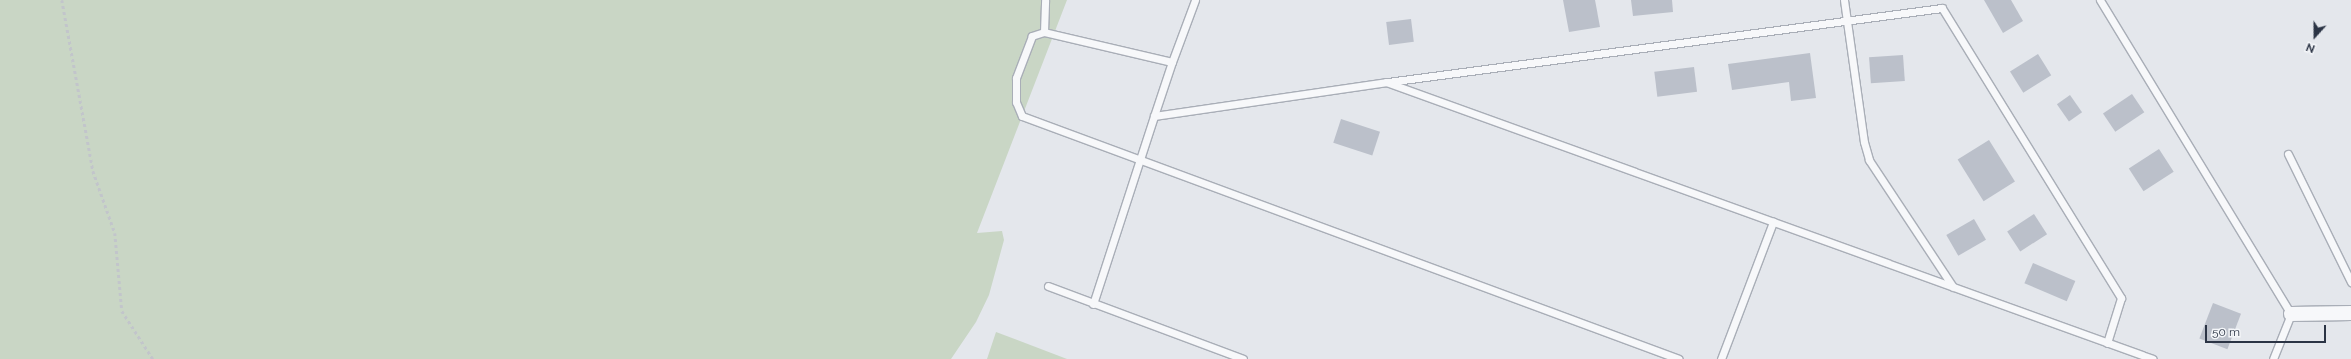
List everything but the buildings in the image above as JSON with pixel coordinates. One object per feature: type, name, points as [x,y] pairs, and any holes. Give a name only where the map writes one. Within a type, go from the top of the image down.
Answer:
[{"type":"street","points":[[2291,314],[2351,313]]},
{"type":"lane","points":[[1044,32],[1046,0]]},
{"type":"lane","points":[[1093,304],[1172,62],[1196,0]]},
{"type":"lane","points":[[1844,0],[1869,160],[1953,287]]},
{"type":"lane","points":[[2100,0],[2291,314],[2273,359]]},
{"type":"lane","points":[[1154,116],[1386,82],[1942,8],[2120,298],[2107,343]]},
{"type":"lane","points":[[1172,62],[1044,32],[1032,36],[1016,78],[1016,102],[1022,116],[1139,162],[1679,359]]},
{"type":"lane","points":[[1386,82],[2153,359]]},
{"type":"lane","points":[[2288,154],[2351,282]]},
{"type":"lane","points":[[1721,359],[1773,222]]},
{"type":"lane","points":[[1048,286],[1242,359]]},
{"type":"path","points":[[62,0],[94,171],[115,233],[122,311],[153,359]]},
{"type":"green space","points":[[0,0],[1067,0],[977,233],[1002,231],[1004,240],[989,295],[976,322],[951,359],[0,359]]},
{"type":"green space","points":[[996,332],[1067,359],[987,359]]}]
